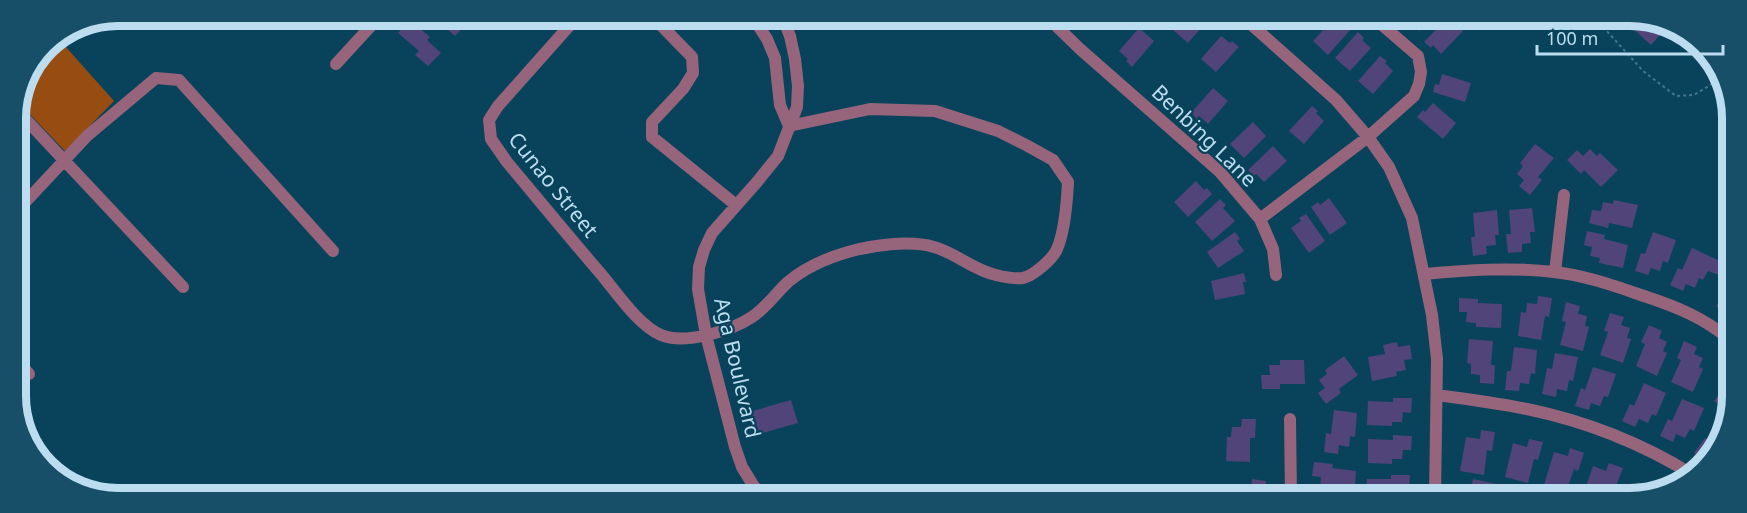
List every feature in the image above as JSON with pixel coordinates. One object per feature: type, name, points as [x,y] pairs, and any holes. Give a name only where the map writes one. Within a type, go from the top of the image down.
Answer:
[{"type":"street","points":[[336,64],[372,25]]},
{"type":"street","name":"Cunao Street","points":[[570,25],[498,106],[489,120],[491,139],[507,162],[639,319],[662,335],[689,338],[734,327],[753,316],[788,282],[803,271],[822,260],[850,251],[869,247],[916,244],[935,247],[996,276],[1024,278],[1043,266],[1057,250],[1066,206],[1068,182],[1053,160],[998,131],[935,111],[870,108],[789,126]]},
{"type":"street","points":[[661,25],[692,57],[693,73],[683,89],[652,122],[652,137],[736,205]]},
{"type":"street","points":[[758,25],[775,58],[780,105],[789,126]]},
{"type":"street","name":"Aga Boulevard","points":[[756,488],[742,467],[706,335],[698,289],[699,267],[712,233],[778,156],[797,106],[798,86],[790,36],[786,25]]},
{"type":"street","name":"Benbing Lane","points":[[1055,25],[1220,172],[1260,219],[1368,137],[1414,96],[1421,72],[1418,56],[1382,25]]},
{"type":"street","points":[[1252,25],[1336,100],[1368,137],[1389,166],[1412,218],[1435,337],[1437,395],[1435,487]]},
{"type":"street","points":[[26,201],[87,136],[156,78],[179,80],[333,251]]},
{"type":"street","points":[[26,120],[183,287]]},
{"type":"street","points":[[1555,272],[1564,195]]},
{"type":"street","points":[[1260,219],[1273,249],[1276,275]]},
{"type":"street","points":[[1424,274],[1510,270],[1555,272],[1604,283],[1677,308],[1710,324],[1722,333]]},
{"type":"street","points":[[26,370],[29,374]]},
{"type":"street","points":[[1437,395],[1528,409],[1577,423],[1623,440],[1683,469]]},
{"type":"street","points":[[1290,419],[1291,487]]},
{"type":"path","points":[[1601,25],[1643,71],[1676,96],[1694,95],[1714,83]]},
{"type":"shaded area","points":[[63,44],[114,101],[65,151],[26,111],[35,77],[45,62]]},
{"type":"building","points":[[405,25],[416,25],[430,37],[427,40],[441,53],[428,66],[415,55],[419,51],[398,33]]},
{"type":"building","points":[[442,25],[465,25],[455,36]]},
{"type":"building","points":[[1177,25],[1204,25],[1188,43],[1173,30]]},
{"type":"building","points":[[1328,25],[1347,25],[1351,29],[1328,55],[1313,41]]},
{"type":"building","points":[[1413,25],[1425,25],[1419,31]]},
{"type":"building","points":[[1440,25],[1456,25],[1463,31],[1441,54],[1433,45],[1431,48],[1424,42]]},
{"type":"building","points":[[1641,26],[1662,32],[1651,45],[1631,27]]},
{"type":"building","points":[[1139,28],[1154,41],[1132,67],[1126,61],[1128,59],[1119,51]]},
{"type":"building","points":[[1358,32],[1364,38],[1362,40],[1371,48],[1350,71],[1335,58]]},
{"type":"building","points":[[1221,36],[1239,47],[1216,72],[1201,59]]},
{"type":"building","points":[[1380,56],[1387,61],[1385,63],[1393,71],[1373,94],[1358,81]]},
{"type":"building","points":[[1442,74],[1471,83],[1465,102],[1433,92],[1435,84],[1439,85]]},
{"type":"building","points":[[1213,88],[1228,101],[1208,124],[1199,116],[1197,119],[1191,113]]},
{"type":"building","points":[[1433,103],[1456,123],[1443,139],[1417,117]]},
{"type":"building","points":[[1312,106],[1324,121],[1304,144],[1289,131]]},
{"type":"building","points":[[1253,122],[1266,136],[1244,158],[1230,144]]},
{"type":"building","points":[[1535,144],[1554,158],[1538,177],[1542,180],[1530,195],[1519,186],[1524,180],[1517,174],[1523,166],[1520,163]]},
{"type":"building","points":[[1273,146],[1287,161],[1264,182],[1248,170]]},
{"type":"building","points":[[1590,149],[1597,156],[1600,153],[1618,170],[1601,187],[1584,170],[1581,174],[1567,160],[1577,150],[1583,156]]},
{"type":"building","points":[[1196,181],[1204,190],[1207,188],[1212,194],[1188,217],[1174,202]]},
{"type":"building","points":[[1329,198],[1347,223],[1330,235],[1311,207],[1318,202],[1320,205]]},
{"type":"building","points":[[1220,199],[1226,205],[1223,208],[1235,221],[1212,241],[1195,222]]},
{"type":"building","points":[[1614,200],[1638,205],[1632,228],[1609,223],[1608,228],[1589,223],[1592,210],[1601,211],[1603,202],[1613,204]]},
{"type":"building","points":[[1532,208],[1535,232],[1530,232],[1531,243],[1522,244],[1522,252],[1508,253],[1506,234],[1511,234],[1509,210]]},
{"type":"building","points":[[1497,210],[1499,235],[1495,235],[1496,245],[1486,246],[1487,254],[1473,256],[1471,237],[1475,237],[1473,213]]},
{"type":"building","points":[[1306,214],[1325,241],[1309,253],[1291,228],[1301,221],[1299,218]]},
{"type":"building","points":[[1587,231],[1605,235],[1604,239],[1628,245],[1623,268],[1599,263],[1600,258],[1590,256],[1592,247],[1584,245]]},
{"type":"building","points":[[1235,232],[1240,239],[1237,241],[1244,251],[1218,268],[1207,252]]},
{"type":"building","points":[[1653,232],[1676,240],[1668,263],[1663,261],[1660,271],[1651,268],[1648,275],[1635,271],[1641,253],[1645,254]]},
{"type":"building","points":[[1692,248],[1722,262],[1719,275],[1708,271],[1703,280],[1699,278],[1695,288],[1686,284],[1683,291],[1670,285],[1678,268],[1682,270]]},
{"type":"building","points":[[1244,273],[1245,294],[1215,300],[1211,281]]},
{"type":"building","points":[[1538,296],[1552,298],[1549,317],[1545,316],[1541,340],[1518,336],[1521,312],[1526,313],[1527,303],[1537,304]]},
{"type":"building","points":[[1459,298],[1478,299],[1478,303],[1502,304],[1501,328],[1476,327],[1476,323],[1466,322],[1467,312],[1459,312]]},
{"type":"building","points":[[1722,299],[1722,311],[1716,306]]},
{"type":"building","points":[[1566,302],[1580,306],[1578,314],[1587,316],[1585,326],[1589,327],[1583,351],[1560,345],[1566,322],[1562,321]]},
{"type":"building","points":[[1610,313],[1624,317],[1621,325],[1630,328],[1627,338],[1631,339],[1623,363],[1600,355],[1608,332],[1604,331]]},
{"type":"building","points":[[1649,325],[1662,331],[1659,338],[1667,342],[1663,351],[1667,353],[1657,376],[1636,366],[1645,344],[1641,342]]},
{"type":"building","points":[[1469,339],[1493,341],[1491,365],[1495,365],[1494,384],[1480,383],[1480,375],[1471,374],[1471,364],[1467,363]]},
{"type":"building","points":[[1684,341],[1697,347],[1694,354],[1703,358],[1699,367],[1703,369],[1693,392],[1671,382],[1681,360],[1677,358]]},
{"type":"building","points":[[1397,342],[1398,347],[1410,345],[1412,359],[1404,360],[1406,370],[1396,372],[1397,376],[1372,381],[1368,357],[1385,354],[1383,345]]},
{"type":"building","points":[[1514,347],[1537,350],[1535,374],[1531,373],[1529,384],[1520,383],[1519,391],[1505,390],[1507,371],[1511,371]]},
{"type":"building","points":[[1555,353],[1578,357],[1573,381],[1569,380],[1567,391],[1557,389],[1556,397],[1542,394],[1547,368],[1552,369]]},
{"type":"building","points":[[1344,356],[1358,375],[1339,389],[1341,393],[1326,404],[1318,393],[1325,388],[1319,380],[1327,374],[1325,370]]},
{"type":"building","points":[[1280,360],[1304,360],[1305,384],[1280,384],[1280,389],[1262,389],[1261,375],[1270,375],[1269,365],[1280,365]]},
{"type":"building","points":[[1593,367],[1616,374],[1608,397],[1604,396],[1600,406],[1591,403],[1589,410],[1575,406],[1581,388],[1585,390]]},
{"type":"building","points":[[1644,383],[1666,393],[1656,416],[1652,414],[1648,423],[1639,419],[1635,427],[1622,421],[1630,404],[1634,406]]},
{"type":"building","points":[[1722,390],[1721,406],[1714,401]]},
{"type":"building","points":[[1393,398],[1412,398],[1411,413],[1403,412],[1402,422],[1392,422],[1392,426],[1367,425],[1368,401],[1393,402]]},
{"type":"building","points":[[1682,399],[1704,408],[1694,431],[1690,429],[1685,438],[1676,434],[1673,442],[1660,436],[1668,419],[1672,421]]},
{"type":"building","points":[[791,400],[798,423],[756,435],[749,412]]},
{"type":"building","points":[[1334,410],[1357,413],[1355,437],[1350,436],[1349,447],[1339,445],[1338,454],[1324,452],[1326,433],[1331,434]]},
{"type":"building","points":[[1242,419],[1256,419],[1255,438],[1250,438],[1250,462],[1226,461],[1227,437],[1231,437],[1232,427],[1241,427]]},
{"type":"building","points":[[1481,430],[1495,432],[1492,451],[1487,450],[1484,475],[1460,471],[1466,437],[1480,439]]},
{"type":"building","points":[[1713,433],[1699,456],[1694,453],[1705,438],[1708,440]]},
{"type":"building","points":[[1393,435],[1412,436],[1411,450],[1403,450],[1402,459],[1392,459],[1392,464],[1368,463],[1368,439],[1393,440]]},
{"type":"building","points":[[1529,439],[1543,442],[1538,460],[1534,459],[1528,483],[1505,477],[1513,443],[1527,447]]},
{"type":"building","points":[[1570,448],[1584,453],[1578,471],[1574,469],[1568,487],[1544,485],[1554,452],[1568,456]]},
{"type":"building","points":[[1314,462],[1333,464],[1332,468],[1356,471],[1355,487],[1320,487],[1321,477],[1312,476]]},
{"type":"building","points":[[1609,463],[1623,468],[1616,486],[1612,484],[1611,487],[1586,487],[1593,466],[1606,471]]},
{"type":"building","points":[[1391,475],[1410,475],[1409,487],[1367,487],[1367,479],[1391,479]]},
{"type":"building","points":[[1252,479],[1266,481],[1266,487],[1251,487]]},
{"type":"building","points":[[1473,479],[1496,484],[1495,487],[1471,487]]},
{"type":"building","points":[[1638,482],[1645,486],[1635,487]]}]
